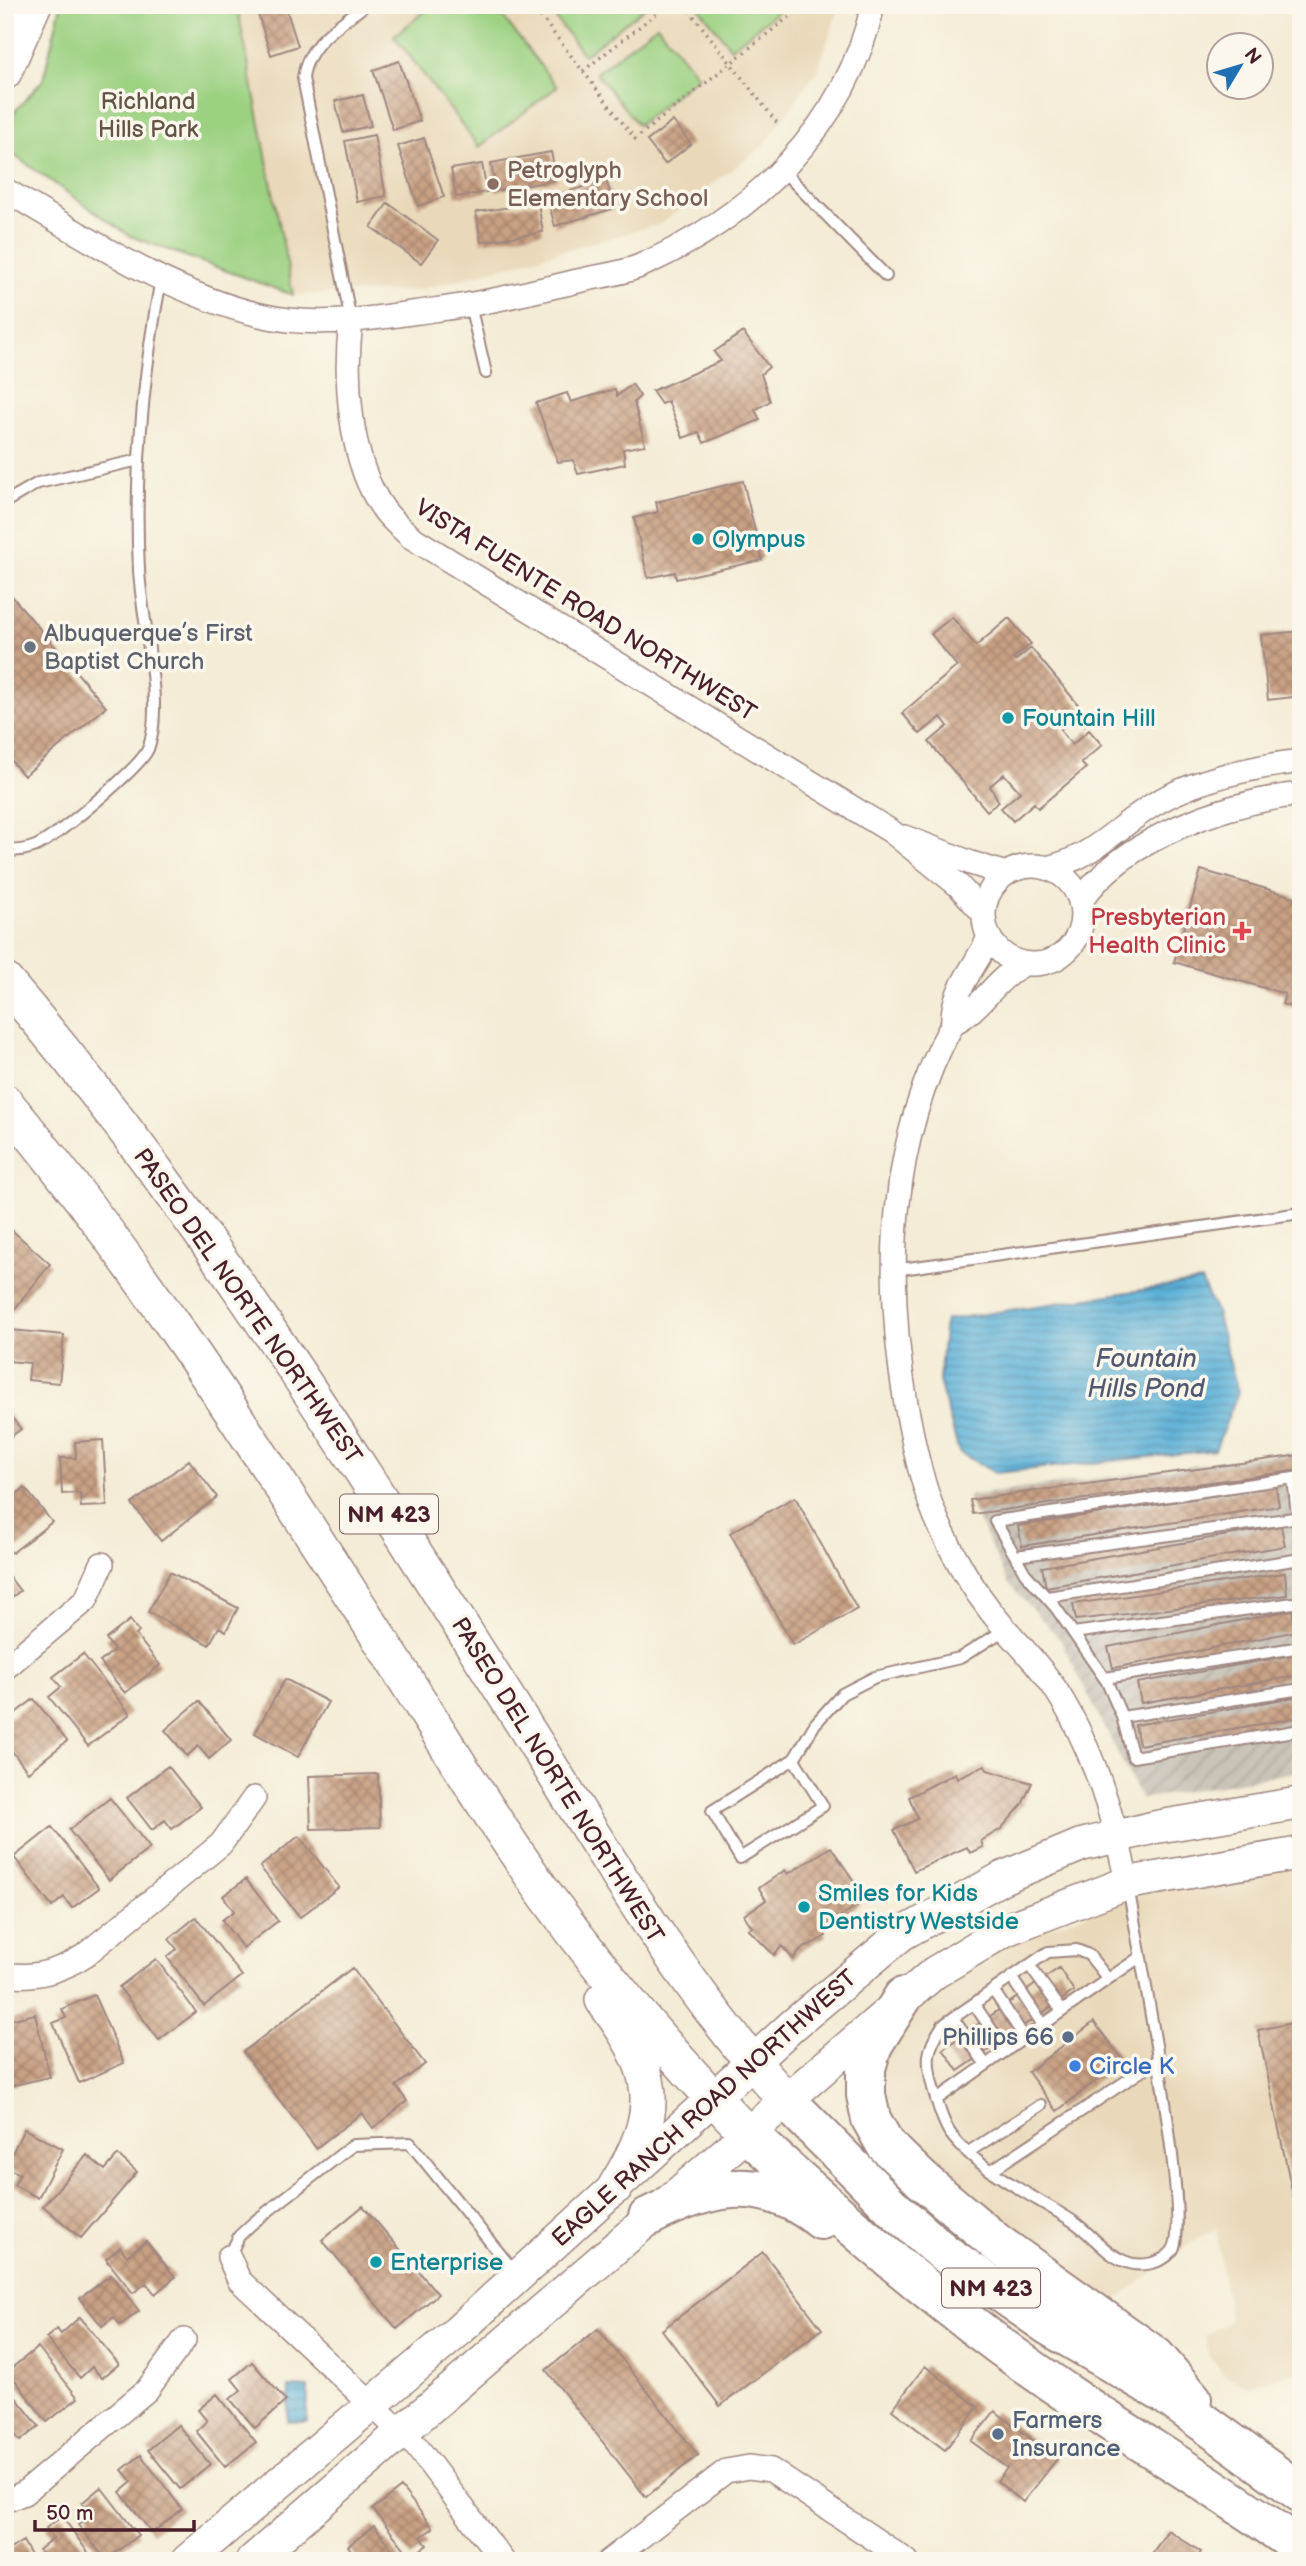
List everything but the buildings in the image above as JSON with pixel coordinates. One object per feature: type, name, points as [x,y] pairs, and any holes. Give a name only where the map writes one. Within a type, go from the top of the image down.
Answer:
[{"type":"highway","points":[[903,1997],[873,2045],[866,2068],[866,2095],[871,2119],[885,2144],[922,2180],[997,2243],[1155,2356],[1226,2437]]},
{"type":"highway","name":"NM 423","points":[[786,2100],[894,2209],[990,2288],[1166,2395],[1301,2493]]},
{"type":"highway","name":"NM 423","points":[[747,2133],[908,2275],[1000,2346],[1098,2414],[1245,2507],[1301,2548]]},
{"type":"highway","points":[[648,2217],[674,2203],[717,2189],[765,2191],[790,2200],[1000,2346]]},
{"type":"highway","points":[[1264,2466],[1301,2484]]},
{"type":"main road","name":"PASEO DEL NORTE NORTHWEST","points":[[5,981],[117,1118],[249,1299],[368,1480],[665,1949],[751,2062]]},
{"type":"main road","name":"NM 423","points":[[5,1101],[64,1174],[192,1349],[504,1832],[578,1939],[712,2097],[747,2133]]},
{"type":"main road","points":[[504,1832],[548,1924],[626,2033],[639,2060],[649,2106],[646,2128],[635,2155],[615,2186]]},
{"type":"main road","name":"NM 423","points":[[751,2062],[786,2100]]},
{"type":"street","points":[[5,73],[12,63],[35,5]]},
{"type":"street","points":[[5,190],[162,279],[259,315],[297,321],[351,321],[470,305],[637,268],[711,230],[783,172],[832,106],[865,42],[873,5]]},
{"type":"street","name":"VISTA FUENTE ROAD NORTHWEST","points":[[351,321],[346,357],[358,454],[368,482],[384,510],[411,537],[892,832],[959,886],[984,914]]},
{"type":"street","points":[[1024,964],[998,950],[989,937],[984,914],[990,891],[1006,874],[1019,868],[1046,868],[1065,864],[1094,851],[1149,808],[1176,793],[1244,771],[1301,761]]},
{"type":"street","points":[[1080,902],[1107,871],[1180,828],[1234,808],[1301,794]]},
{"type":"street","name":"VISTA FUENTE ROAD NORTHWEST","points":[[892,832],[1006,874]]},
{"type":"street","points":[[953,1023],[966,1016],[999,979],[1024,964],[1052,961],[1074,943],[1081,923],[1080,902],[1073,887],[1061,875],[1046,868]]},
{"type":"street","points":[[989,937],[957,993],[952,1008],[953,1023],[931,1067],[912,1124],[900,1185],[894,1269],[895,1319],[903,1388],[929,1498],[942,1532],[990,1611],[1041,1670],[1069,1714],[1094,1768],[1118,1835],[1127,1883]]},
{"type":"street","points":[[5,1668],[86,1600],[102,1564]]},
{"type":"street","points":[[5,1974],[48,1973],[65,1968],[85,1955],[221,1844],[254,1798]]},
{"type":"street","name":"EAGLE RANCH ROAD NORTHWEST","points":[[187,2561],[517,2276],[751,2062],[902,1934],[1002,1878],[1081,1845],[1118,1835],[1301,1803]]},
{"type":"street","name":"EAGLE RANCH ROAD NORTHWEST","points":[[252,2561],[400,2430],[934,1973],[1005,1930],[1127,1883],[1301,1853]]},
{"type":"street","points":[[229,2257],[239,2280],[400,2430],[503,2561]]},
{"type":"street","points":[[5,2501],[24,2493],[148,2390],[184,2340]]},
{"type":"street","points":[[609,2561],[726,2471],[748,2467],[771,2470],[908,2561]]},
{"type":"lane","points":[[351,321],[303,78],[305,61],[314,46],[365,5]]},
{"type":"lane","points":[[783,172],[886,276]]},
{"type":"lane","points":[[5,851],[22,851],[52,836],[134,766],[148,749],[153,701],[139,572],[138,460],[154,317],[162,279]]},
{"type":"lane","points":[[470,305],[486,373]]},
{"type":"lane","points":[[5,502],[38,483],[138,460]]},
{"type":"lane","points":[[894,1269],[1301,1213]]},
{"type":"lane","points":[[1301,1552],[1297,1477],[995,1521],[1025,1573],[1047,1597],[1105,1678],[1122,1717],[1133,1757],[1301,1730]]},
{"type":"lane","points":[[1016,1556],[1299,1517]]},
{"type":"lane","points":[[1047,1597],[1301,1559]]},
{"type":"lane","points":[[1073,1633],[1301,1602]]},
{"type":"lane","points":[[794,1759],[823,1806],[740,1858],[712,1811],[794,1759],[815,1724],[842,1694],[876,1677],[960,1658],[1006,1629]]},
{"type":"lane","points":[[1105,1678],[1301,1647]]},
{"type":"lane","points":[[1122,1717],[1301,1689]]},
{"type":"lane","points":[[1108,1979],[1089,1955],[1077,1950],[1048,1952],[943,2025],[933,2040],[926,2062],[936,2100],[950,2133],[992,2170],[1074,2222],[1123,2261],[1141,2266],[1172,2252],[1178,2241],[1179,2219],[1158,2060],[1127,1883]]},
{"type":"lane","points":[[936,2100],[1140,1957]]},
{"type":"lane","points":[[1029,1965],[1062,2011]]},
{"type":"lane","points":[[1011,1977],[1043,2025]]},
{"type":"lane","points":[[993,1990],[1025,2038]]},
{"type":"lane","points":[[974,2004],[1006,2051]]},
{"type":"lane","points":[[953,2018],[985,2065]]},
{"type":"lane","points":[[992,2170],[1158,2060]]},
{"type":"lane","points":[[970,2151],[1041,2105]]},
{"type":"lane","points":[[229,2257],[239,2236],[254,2222],[353,2145],[410,2143],[517,2276]]},
{"type":"path","points":[[532,5],[635,139],[795,12],[789,5]]},
{"type":"path","points":[[583,71],[667,5]]},
{"type":"path","points":[[685,5],[778,124]]},
{"type":"shaded area","name":"Petroglyph Elementary School","points":[[237,5],[840,5],[818,69],[765,144],[660,224],[420,290],[293,295]]},
{"type":"shaded area","points":[[1301,1451],[1301,1771],[1141,1799],[1060,1639],[1008,1583],[967,1496]]},
{"type":"shaded area","points":[[1301,1864],[1301,2370],[1248,2386],[1226,2376],[1210,2358],[1205,2336],[1230,2321],[1216,2228],[1196,2239],[1107,2307],[1002,2232],[888,2128],[873,2079],[906,2012],[1002,1945],[1161,1887]]},
{"type":"green space","name":"Richland Hills Park","points":[[61,5],[237,5],[293,295],[130,236],[5,149],[5,122],[43,80]]},
{"type":"green space","points":[[433,5],[494,5],[557,87],[479,147],[394,36]]},
{"type":"green space","points":[[545,5],[648,5],[584,55]]},
{"type":"green space","points":[[697,5],[780,5],[782,8],[731,48]]},
{"type":"green space","points":[[657,25],[698,76],[638,125],[596,73]]},
{"type":"water","name":"Fountain Hills Pond","points":[[1201,1281],[1216,1312],[1238,1392],[1215,1450],[995,1473],[959,1452],[939,1381],[945,1320]]},
{"type":"water","points":[[289,2387],[308,2388],[307,2422],[288,2422]]},
{"type":"place","name":"Petroglyph Elementary School","points":[[493,184]]},
{"type":"place","name":"Olympus","points":[[698,539]]},
{"type":"place","name":"Albuquerque’s First Baptist Church","points":[[30,647]]},
{"type":"place","name":"Fountain Hill","points":[[1008,718]]},
{"type":"place","name":"Presbyterian Health Clinic","points":[[1242,931]]},
{"type":"place","name":"Smiles for Kids Dentistry Westside","points":[[804,1907]]},
{"type":"place","name":"Phillips 66","points":[[1068,2037]]},
{"type":"place","name":"Circle K","points":[[1075,2066]]},
{"type":"place","name":"Enterprise","points":[[376,2262]]},
{"type":"place","name":"Farmers Insurance","points":[[998,2434]]}]
